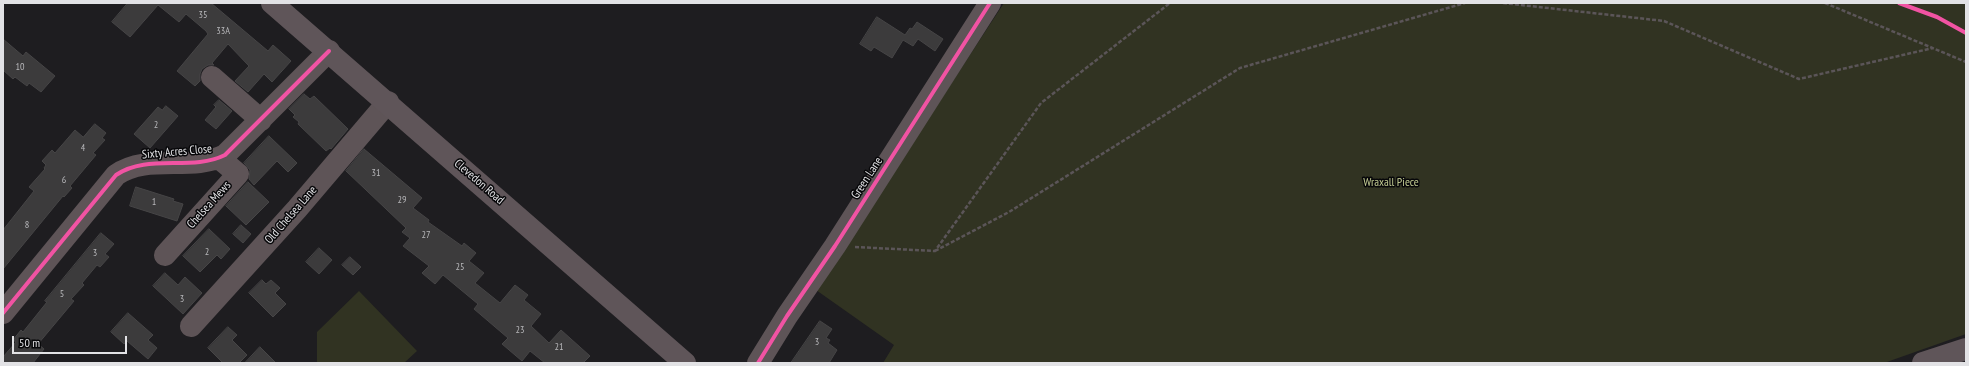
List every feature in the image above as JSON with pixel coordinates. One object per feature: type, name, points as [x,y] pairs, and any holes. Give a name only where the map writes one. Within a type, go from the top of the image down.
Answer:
[{"type":"main road","name":"Clevedon Road","points":[[272,3],[388,102],[685,363]]},
{"type":"main road","points":[[1923,363],[1966,349]]},
{"type":"street","name":"Green Lane","points":[[758,363],[787,316],[835,246],[990,3]]},
{"type":"street","name":"Sixty Acres Close","points":[[3,313],[116,175],[127,168],[138,165],[206,160],[219,158],[225,155],[329,51]]},
{"type":"street","points":[[212,77],[261,120]]},
{"type":"street","name":"Old Chelsea Lane","points":[[191,326],[283,225],[388,102]]},
{"type":"street","name":"Chelsea Mews","points":[[165,255],[238,174],[219,158]]},
{"type":"path","points":[[935,251],[1041,103],[1170,3]]},
{"type":"path","points":[[835,246],[935,251],[1009,212],[1240,68],[1465,3]]},
{"type":"path","points":[[1503,3],[1664,21],[1799,79],[1933,48]]},
{"type":"path","points":[[1825,3],[1966,62]]},
{"type":"green space","name":"Wraxall Piece","points":[[1004,3],[1966,3],[1966,334],[1884,363],[883,363],[894,345],[816,290]]},
{"type":"green space","points":[[359,291],[417,351],[404,363],[317,363],[317,332]]},
{"type":"building","points":[[128,3],[211,3],[268,51],[273,45],[291,61],[272,82],[264,74],[248,92],[235,81],[249,66],[228,44],[212,63],[214,65],[208,65],[202,69],[200,81],[195,86],[177,71],[208,34],[206,31],[186,14],[179,22],[158,5],[130,37],[112,22]]},
{"type":"building","points":[[877,17],[905,35],[917,22],[943,39],[935,51],[918,39],[913,46],[903,40],[892,58],[874,47],[871,51],[860,44]]},
{"type":"building","points":[[3,39],[23,56],[26,52],[55,76],[41,92],[29,83],[27,86],[15,77],[13,79],[3,70]]},
{"type":"building","points":[[304,94],[310,99],[314,96],[348,129],[331,149],[330,148],[326,151],[298,124],[299,122],[293,117],[295,115],[289,109]]},
{"type":"building","points":[[219,100],[232,111],[216,129],[205,120],[216,107],[214,105]]},
{"type":"building","points":[[166,106],[178,116],[150,148],[134,134],[158,107],[162,110]]},
{"type":"building","points":[[95,124],[106,133],[102,138],[105,140],[93,153],[96,155],[70,186],[72,188],[64,197],[63,196],[3,269],[3,230],[34,191],[29,187],[45,169],[44,168],[46,165],[42,161],[52,150],[55,153],[75,130],[83,137]]},
{"type":"building","points":[[269,136],[297,163],[288,172],[277,161],[254,185],[249,179],[250,170],[244,163]]},
{"type":"building","points":[[364,149],[422,198],[413,208],[429,220],[428,222],[462,246],[464,243],[476,253],[469,261],[484,273],[475,283],[500,303],[515,285],[528,295],[524,300],[541,314],[531,326],[549,343],[561,330],[590,356],[583,363],[545,363],[530,351],[522,361],[502,344],[508,338],[474,309],[478,304],[443,275],[435,284],[422,273],[429,266],[403,246],[410,238],[402,232],[406,228],[346,171]]},
{"type":"building","points":[[248,182],[269,202],[246,225],[226,206]]},
{"type":"building","points":[[136,187],[174,199],[173,201],[183,204],[177,221],[130,206]]},
{"type":"building","points":[[241,225],[251,234],[243,243],[233,234]]},
{"type":"building","points":[[209,229],[230,249],[221,259],[217,255],[200,272],[183,256]]},
{"type":"building","points":[[101,233],[114,244],[105,254],[109,257],[100,267],[97,265],[82,283],[84,285],[71,299],[74,301],[38,344],[44,349],[33,363],[3,363],[3,357],[16,342],[13,340],[21,330],[23,332],[47,302],[45,301]]},
{"type":"building","points":[[319,248],[332,260],[319,274],[306,262]]},
{"type":"building","points":[[350,257],[361,267],[353,275],[342,265]]},
{"type":"building","points":[[165,273],[178,285],[185,277],[202,293],[183,314],[153,286]]},
{"type":"building","points":[[262,280],[266,284],[271,280],[280,288],[275,293],[286,304],[273,317],[249,293]]},
{"type":"building","points":[[128,313],[153,335],[148,340],[157,348],[148,359],[127,341],[124,344],[111,332]]},
{"type":"building","points":[[820,321],[832,329],[826,338],[830,340],[828,343],[837,350],[829,363],[791,363]]},
{"type":"building","points":[[228,327],[237,335],[232,340],[247,355],[239,363],[223,363],[208,348]]},
{"type":"building","points":[[260,347],[276,363],[245,363]]},
{"type":"cycle path","points":[[758,363],[787,316],[835,246],[990,3]]},
{"type":"cycle path","points":[[1899,3],[1937,17],[1966,33]]},
{"type":"cycle path","points":[[3,313],[116,175],[128,169],[142,165],[156,163],[198,162],[212,160],[225,155],[329,51]]}]
